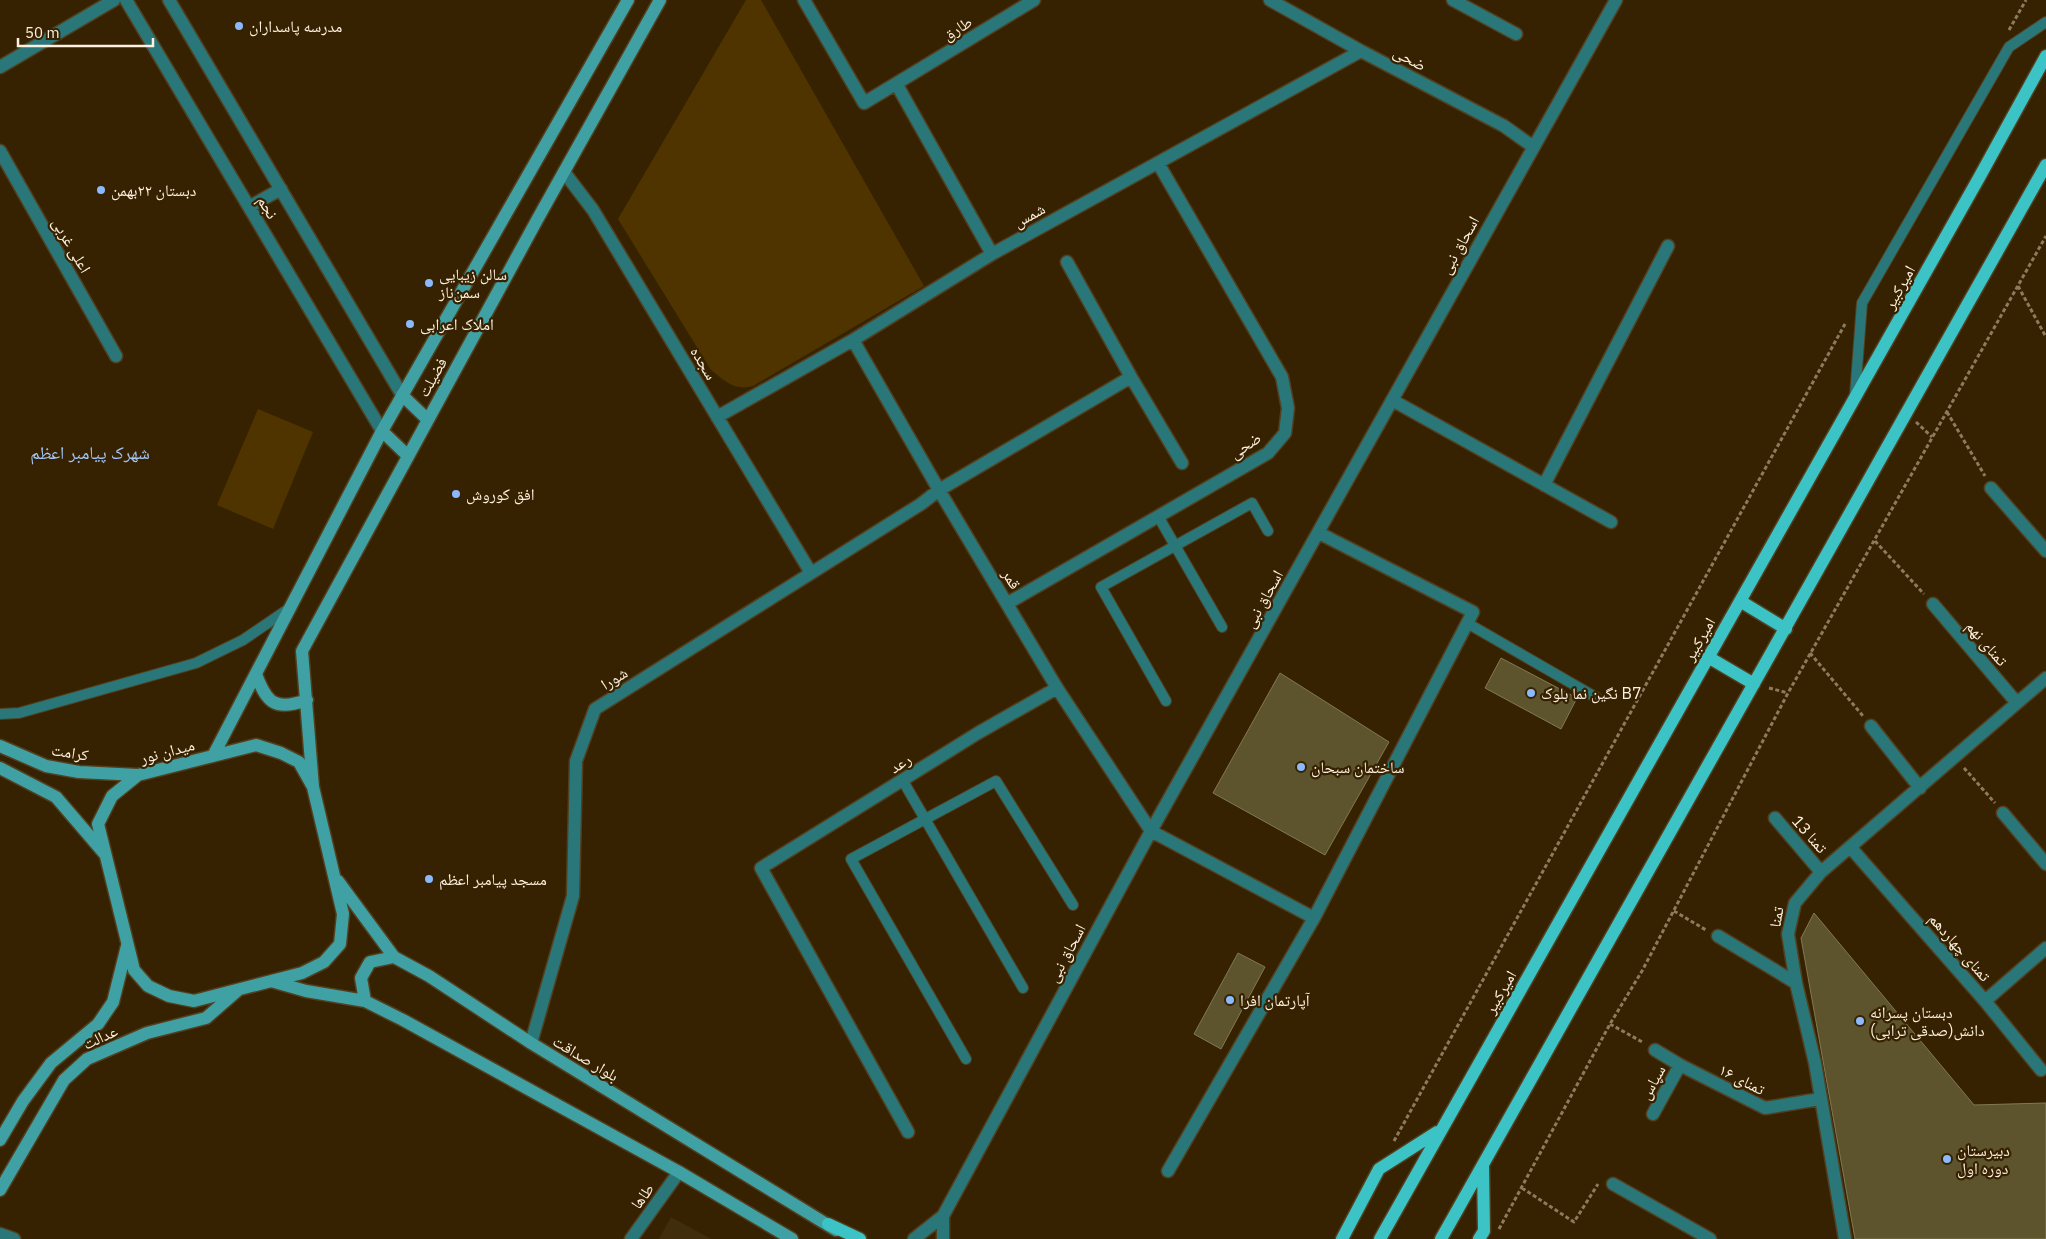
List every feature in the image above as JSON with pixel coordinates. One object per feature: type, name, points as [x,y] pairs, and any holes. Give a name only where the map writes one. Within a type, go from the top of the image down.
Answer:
[{"type":"main road","name":"امیرکبیر","points":[[1380,1239],[2046,56]]},
{"type":"main road","points":[[1441,1239],[2046,165]]},
{"type":"main road","points":[[1740,601],[1786,629]]},
{"type":"main road","points":[[1708,657],[1754,684]]},
{"type":"main road","points":[[1342,1239],[1379,1169],[1440,1131]]},
{"type":"main road","points":[[1479,1239],[1484,1230],[1483,1165]]},
{"type":"main road","points":[[828,1224],[860,1239]]},
{"type":"street","points":[[0,67],[114,0]]},
{"type":"street","name":"نجم","points":[[126,0],[382,431]]},
{"type":"street","name":"نجم","points":[[169,0],[402,395]]},
{"type":"street","name":"فضیلت","points":[[213,756],[382,431],[628,0]]},
{"type":"street","name":"فضیلت","points":[[313,787],[302,651],[660,0]]},
{"type":"street","name":"طارق","points":[[804,0],[864,103],[1034,0]]},
{"type":"street","name":"ضحی","points":[[1270,0],[1361,51],[1504,126],[1532,146]]},
{"type":"street","points":[[1453,0],[1516,34]]},
{"type":"street","name":"اسحاق نبی","points":[[943,1216],[1151,831],[1319,533],[1532,146],[1616,0]]},
{"type":"street","name":"شمس","points":[[717,417],[853,340],[992,254],[1361,51]]},
{"type":"street","points":[[896,85],[992,254]]},
{"type":"street","name":"اعلی غربی","points":[[0,151],[116,356]]},
{"type":"street","name":"ضحی","points":[[1008,603],[1268,453],[1285,433],[1288,408],[1282,377],[1158,163]]},
{"type":"street","name":"سجده","points":[[564,172],[593,210],[811,573]]},
{"type":"street","points":[[249,207],[280,189]]},
{"type":"street","points":[[1544,485],[1668,246]]},
{"type":"street","points":[[1067,262],[1131,377],[1182,463]]},
{"type":"street","name":"قمر","points":[[853,340],[939,490],[1058,688],[1151,831]]},
{"type":"street","name":"شورا","points":[[530,1043],[573,896],[576,761],[595,709],[921,504],[939,490],[1131,377]]},
{"type":"street","points":[[402,395],[428,420]]},
{"type":"street","points":[[1392,400],[1612,522]]},
{"type":"street","points":[[382,431],[408,456]]},
{"type":"street","points":[[1991,488],[2046,551]]},
{"type":"street","points":[[1168,1171],[1314,918],[1473,612],[1319,533]]},
{"type":"street","name":"تمنای نهم","points":[[1933,604],[2017,703]]},
{"type":"street","points":[[256,674],[264,696],[278,705],[293,705],[307,700]]},
{"type":"street","name":"تمنا","points":[[1845,1239],[1820,1099],[1816,1063],[1796,983],[1788,934],[1795,903],[1821,872],[2046,678]]},
{"type":"street","name":"رعد","points":[[908,1132],[762,868],[978,733],[1058,688]]},
{"type":"street","points":[[1871,726],[1920,788]]},
{"type":"street","name":"کرامت","points":[[0,746],[46,766],[79,772],[138,775]]},
{"type":"street","name":"میدان نور","points":[[256,746],[281,753],[299,762],[313,787],[343,914],[340,944],[324,962],[302,973],[194,1001],[169,996],[148,986],[134,970],[98,824],[112,796],[138,775],[213,756],[256,746]]},
{"type":"street","points":[[0,768],[56,797],[106,854]]},
{"type":"street","points":[[2003,813],[2046,864]]},
{"type":"street","name":"تمنا 13","points":[[1774,818],[1821,872]]},
{"type":"street","points":[[1151,831],[1314,918]]},
{"type":"street","name":"تمنای چهاردهم","points":[[1851,848],[1985,1001],[2041,1070]]},
{"type":"street","name":"بلوار صداقت","points":[[334,876],[394,957],[429,976],[530,1043],[828,1224],[849,1239]]},
{"type":"street","points":[[1718,936],[1796,983]]},
{"type":"street","name":"عدالت","points":[[0,1140],[23,1101],[50,1063],[98,1024],[113,1002],[128,943]]},
{"type":"street","points":[[1985,1001],[2046,948]]},
{"type":"street","points":[[365,1001],[361,978],[370,962],[394,957]]},
{"type":"street","points":[[271,981],[306,991],[365,1001],[679,1172],[792,1239]]},
{"type":"street","name":"عدالت","points":[[0,1190],[64,1080],[87,1059],[147,1033],[206,1018],[239,989]]},
{"type":"street","name":"تمنای ۱۶","points":[[1655,1050],[1764,1108],[1820,1099]]},
{"type":"street","name":"سپاس","points":[[1653,1114],[1680,1065]]},
{"type":"street","name":"طاها","points":[[631,1239],[679,1172]]},
{"type":"street","points":[[1613,1184],[1710,1239]]},
{"type":"street","points":[[914,1239],[943,1216]]},
{"type":"street","points":[[943,1216],[943,1239]]},
{"type":"street","points":[[0,1234],[14,1239]]},
{"type":"lane","points":[[1855,398],[1862,303],[2009,47],[2046,22]]},
{"type":"lane","points":[[1166,702],[1100,587],[1252,503],[1268,531]]},
{"type":"lane","points":[[1158,516],[1222,627]]},
{"type":"lane","points":[[0,714],[18,713],[196,663],[243,640],[290,607]]},
{"type":"lane","points":[[1467,623],[1597,698]]},
{"type":"lane","points":[[903,781],[1022,988]]},
{"type":"lane","points":[[966,1059],[851,859],[996,781],[1073,905]]},
{"type":"path","points":[[2007,34],[2026,0]]},
{"type":"path","points":[[1500,1230],[1610,1024],[1642,971],[1788,693],[2046,236]]},
{"type":"path","points":[[2018,286],[2046,337]]},
{"type":"path","points":[[1393,1143],[1848,319]]},
{"type":"path","points":[[1947,412],[1991,488]]},
{"type":"path","points":[[1907,414],[1932,437]]},
{"type":"path","points":[[1875,541],[1933,604]]},
{"type":"path","points":[[1810,653],[1871,726]]},
{"type":"path","points":[[1754,684],[1788,693]]},
{"type":"path","points":[[1955,757],[2003,813]]},
{"type":"path","points":[[1674,911],[1718,936]]},
{"type":"path","points":[[1610,1024],[1655,1050]]},
{"type":"path","points":[[1522,1188],[1574,1222],[1602,1178],[1613,1184]]},
{"type":"shaded area","points":[[746,0],[761,0],[924,286],[753,386],[740,387],[730,384],[711,370],[618,219]]},
{"type":"shaded area","points":[[258,409],[313,432],[273,529],[217,505]]},
{"type":"shaded area","points":[[671,1217],[711,1239],[659,1239]]},
{"type":"building","name":"نگین نما بلوک B7","points":[[1501,658],[1577,698],[1561,729],[1485,688]]},
{"type":"building","name":"ساختمان سبحان","points":[[1280,673],[1389,742],[1325,855],[1213,793]]},
{"type":"building","points":[[1814,913],[1974,1105],[2046,1103],[2046,1239],[1855,1239],[1801,938]]},
{"type":"building","name":"آپارتمان افرا","points":[[1238,953],[1265,967],[1221,1049],[1194,1034]]},
{"type":"place","name":"مدرسه پاسداران","points":[[239,26]]},
{"type":"place","name":"دبستان ۲۲بهمن","points":[[101,190]]},
{"type":"place","name":"سالن زیبایی سمن‌ناز","points":[[429,283]]},
{"type":"place","name":"املاک اعرابی","points":[[410,324]]},
{"type":"place","name":"افق کوروش","points":[[456,494]]},
{"type":"place","name":"نگین نما بلوک B7","points":[[1531,693]]},
{"type":"place","name":"ساختمان سبحان","points":[[1301,767]]},
{"type":"place","name":"مسجد پیامبر اعظم","points":[[429,879]]},
{"type":"place","name":"آپارتمان افرا","points":[[1230,1000]]},
{"type":"place","name":"دبستان پسرانه دانش(صدقی ترابی)","points":[[1860,1021]]},
{"type":"place","name":"دبیرستان دوره اول","points":[[1947,1159]]},
{"type":"district","name":"شهرک پیامبر اعظم","points":[[90,453]]}]
